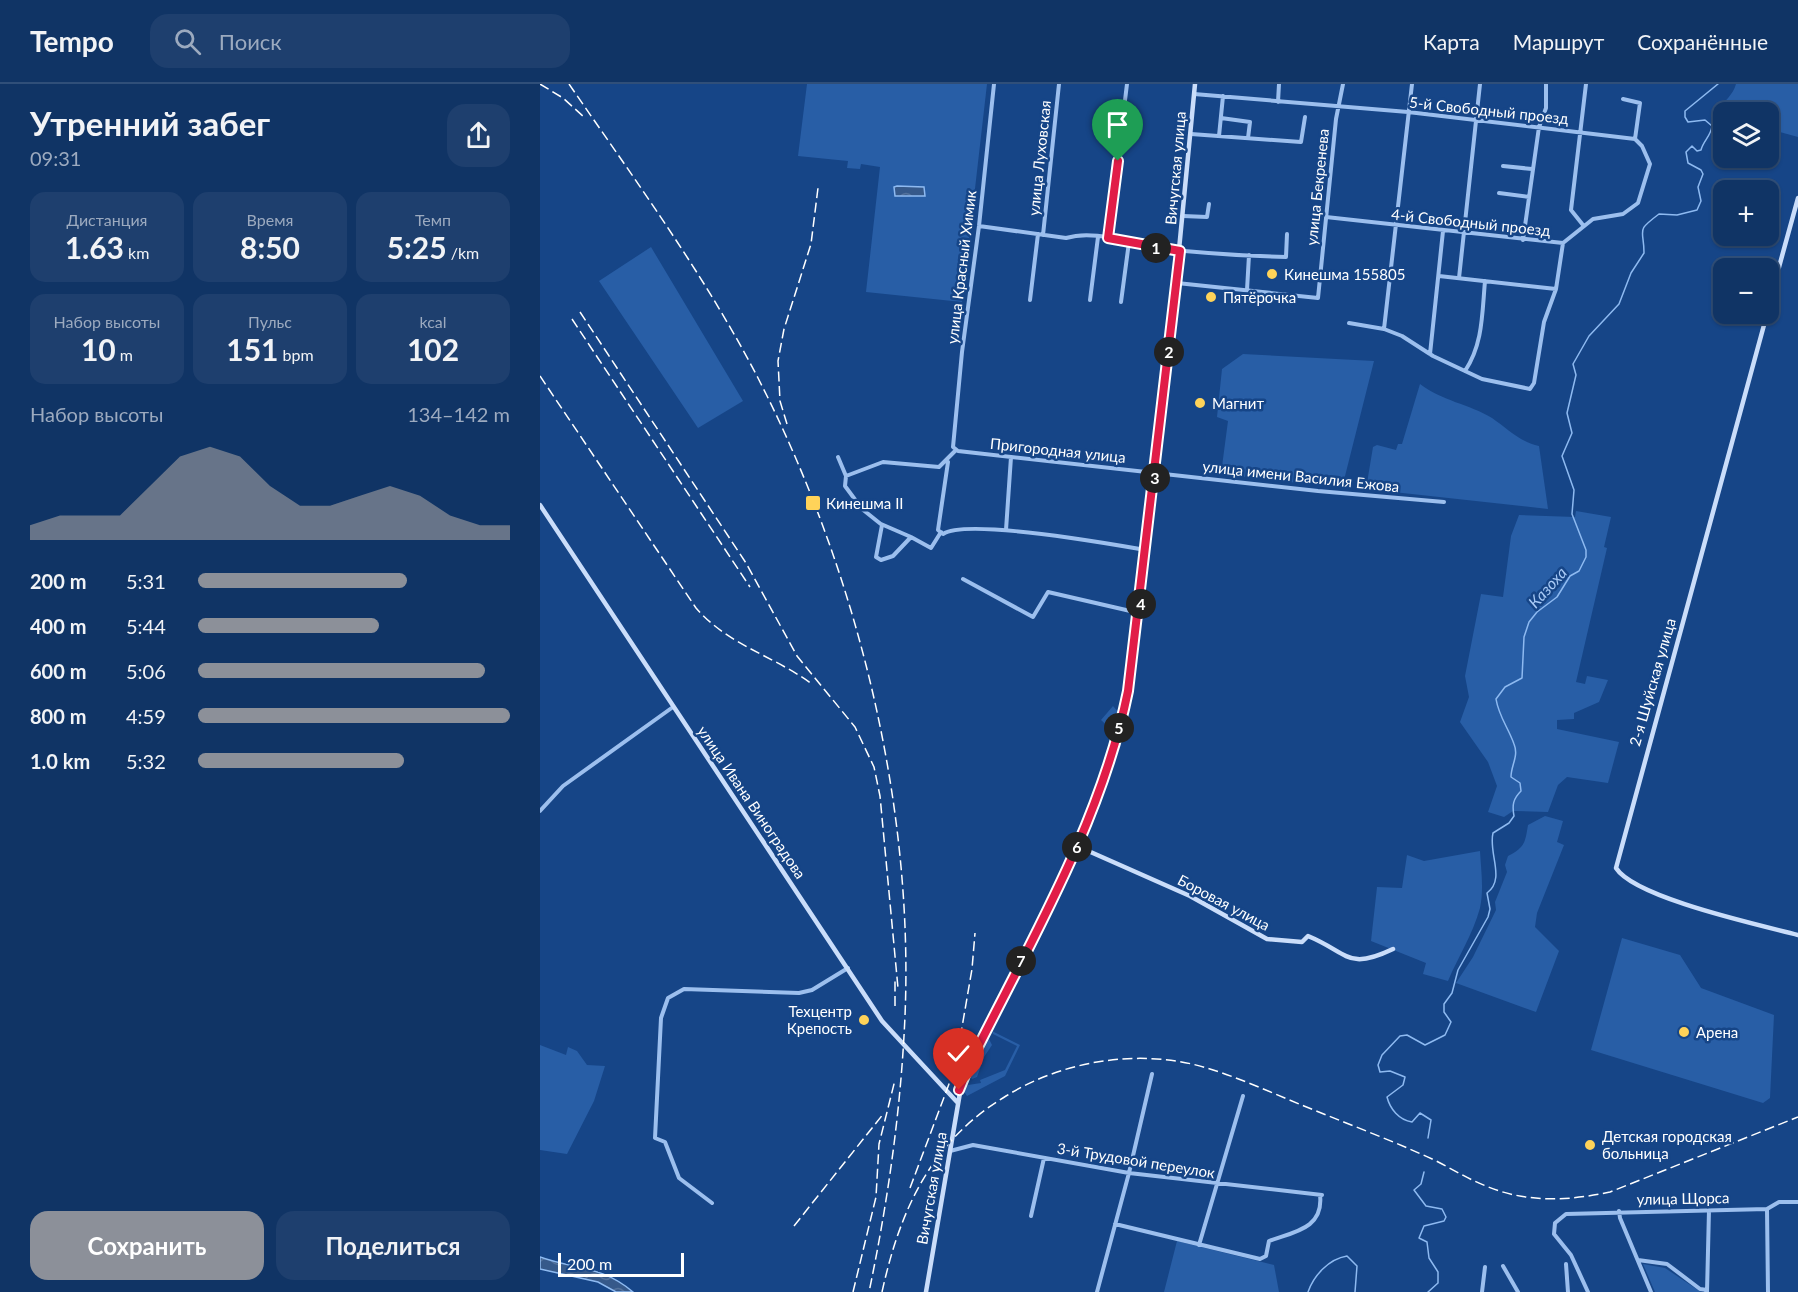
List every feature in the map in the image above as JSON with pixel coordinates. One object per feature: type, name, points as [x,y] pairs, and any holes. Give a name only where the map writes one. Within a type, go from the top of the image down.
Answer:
[{"type":"street","name":"улица Красный Химик","points":[[957,450],[952,442],[994,84]]},
{"type":"street","name":"улица Луховская","points":[[1030,300],[1041,234],[1059,84]]},
{"type":"street","points":[[1108,238],[1127,84]]},
{"type":"street","name":"Вичугская улица","points":[[926,1292],[948,1153],[953,1138],[957,1102],[970,1063],[1077,846],[1110,758],[1124,709],[1139,613],[1156,472],[1177,283],[1195,84]]},
{"type":"street","points":[[1278,102],[1279,84]]},
{"type":"street","name":"улица Бекренева","points":[[1246,290],[1318,298],[1343,84]]},
{"type":"street","points":[[1384,329],[1412,84]]},
{"type":"street","points":[[1459,278],[1480,84]]},
{"type":"street","points":[[1523,240],[1539,127],[1546,108],[1546,84]]},
{"type":"street","points":[[1583,225],[1571,210],[1586,84]]},
{"type":"street","name":"5-й Свободный проезд","points":[[1194,94],[1408,112],[1635,139]]},
{"type":"street","points":[[1219,136],[1223,96]]},
{"type":"street","points":[[1623,99],[1640,103],[1635,139]]},
{"type":"street","points":[[1191,134],[1301,142],[1305,117]]},
{"type":"street","points":[[1221,118],[1250,122],[1248,138]]},
{"type":"street","name":"4-й Свободный проезд","points":[[1326,217],[1563,243],[1583,225],[1602,215],[1623,214],[1638,203],[1650,164],[1642,146],[1635,139]]},
{"type":"street","points":[[1503,166],[1532,169]]},
{"type":"street","points":[[1499,194],[1529,197]]},
{"type":"street","points":[[1779,267],[1798,198]]},
{"type":"street","points":[[1183,216],[1207,217],[1209,204]]},
{"type":"street","points":[[979,226],[1066,238],[1076,235],[1108,238],[1180,251],[1286,257],[1287,234]]},
{"type":"street","points":[[1430,354],[1443,231]]},
{"type":"street","points":[[1090,300],[1098,237]]},
{"type":"street","points":[[1121,302],[1129,242]]},
{"type":"street","points":[[1349,323],[1384,329],[1407,338],[1430,354],[1464,372],[1527,390],[1534,383],[1544,321],[1556,289],[1563,243]]},
{"type":"street","points":[[1177,283],[1246,290],[1249,255]]},
{"type":"street","points":[[1439,276],[1556,289]]},
{"type":"street","points":[[1464,372],[1476,354],[1479,342],[1485,281]]},
{"type":"street","name":"2-я Шуйская улица","points":[[1764,324],[1638,779],[1616,868],[1620,874],[1633,883],[1665,896],[1798,935]]},
{"type":"street","points":[[846,477],[883,462],[939,467],[957,450]]},
{"type":"street","name":"Пригородная улица","points":[[957,450],[1156,472]]},
{"type":"street","points":[[838,457],[846,477],[845,486],[862,509],[880,524],[931,548],[942,533],[957,528],[1006,530],[1147,550]]},
{"type":"street","points":[[1006,530],[1011,457]]},
{"type":"street","points":[[942,533],[938,530],[948,462]]},
{"type":"street","name":"улица имени Василия Ежова","points":[[1156,472],[1318,491],[1444,502]]},
{"type":"street","name":"улица Ивана Виноградова","points":[[540,505],[882,1021],[957,1102]]},
{"type":"street","points":[[880,524],[876,557],[880,560],[893,556],[911,537]]},
{"type":"street","points":[[963,579],[1033,617],[1048,592],[1139,613]]},
{"type":"street","points":[[540,811],[583,771],[673,707]]},
{"type":"street","name":"Боровая улица","points":[[1077,846],[1191,896],[1267,939],[1302,942],[1308,936],[1346,957],[1363,961],[1393,949]]},
{"type":"street","points":[[712,1203],[679,1178],[665,1142],[655,1138],[661,1018],[668,999],[684,989],[799,993],[812,990],[848,968]]},
{"type":"street","points":[[1097,1292],[1130,1173],[1152,1074]]},
{"type":"street","points":[[1115,1224],[1200,1245],[1243,1096]]},
{"type":"street","name":"3-й Трудовой переулок","points":[[948,1153],[973,1145],[1130,1173],[1217,1185],[1321,1195],[1321,1206],[1314,1220],[1301,1232],[1269,1241],[1263,1258],[1200,1245]]},
{"type":"street","points":[[1031,1216],[1044,1158]]},
{"type":"street","name":"улица Щорса","points":[[1588,1292],[1570,1255],[1554,1234],[1555,1223],[1566,1214],[1767,1209],[1779,1202],[1798,1202]]},
{"type":"street","points":[[1767,1209],[1768,1292]]},
{"type":"street","points":[[1638,1260],[1666,1264],[1706,1291],[1709,1210]]},
{"type":"street","points":[[1619,1212],[1651,1292]]},
{"type":"street","points":[[1566,1264],[1568,1292]]},
{"type":"street","points":[[1503,1266],[1518,1292]]},
{"type":"street","points":[[1482,1292],[1485,1267]]},
{"type":"shaded area","points":[[807,84],[987,84],[962,302],[866,292],[880,167],[861,164],[860,169],[847,168],[848,161],[798,156]]},
{"type":"shaded area","points":[[1736,84],[1798,84],[1798,137],[1779,132],[1779,102],[1725,102]]},
{"type":"shaded area","points":[[651,247],[743,401],[698,428],[599,281]]},
{"type":"shaded area","points":[[1243,354],[1374,361],[1342,488],[1221,474],[1228,421],[1217,417],[1222,369]]},
{"type":"shaded area","points":[[1420,384],[1437,395],[1483,413],[1520,438],[1539,446],[1548,509],[1366,489],[1373,447],[1377,445],[1396,450],[1398,444],[1402,444]]},
{"type":"shaded area","points":[[1576,511],[1611,517],[1604,547],[1607,548],[1576,682],[1585,684],[1587,676],[1608,680],[1599,702],[1574,713],[1574,719],[1557,720],[1557,729],[1619,742],[1608,783],[1567,777],[1558,785],[1548,812],[1513,811],[1504,817],[1488,812],[1497,786],[1488,762],[1460,722],[1469,697],[1465,676],[1481,594],[1503,597],[1511,536],[1519,515],[1575,517]]},
{"type":"shaded area","points":[[1113,706],[1120,714],[1112,730],[1101,720]]},
{"type":"shaded area","points":[[1545,816],[1563,821],[1557,842],[1564,845],[1537,913],[1535,927],[1559,951],[1536,1012],[1456,983],[1473,957],[1496,910],[1495,902],[1507,872],[1505,865],[1508,856],[1523,844],[1528,825]]},
{"type":"shaded area","points":[[1480,851],[1482,887],[1480,908],[1448,981],[1423,974],[1426,963],[1371,941],[1377,887],[1402,888],[1407,855],[1424,861]]},
{"type":"shaded area","name":"Арена","points":[[1622,938],[1680,955],[1701,988],[1774,1015],[1770,1098],[1763,1103],[1591,1050]]},
{"type":"shaded area","points":[[992,1031],[1020,1045],[1005,1076],[967,1096],[963,1090],[968,1085],[981,1083],[980,1080],[1005,1070],[1017,1046],[993,1034]]},
{"type":"shaded area","points":[[988,1037],[992,1045],[984,1057],[977,1077],[972,1079],[969,1075]]},
{"type":"shaded area","points":[[540,1045],[566,1055],[568,1047],[577,1051],[587,1065],[605,1066],[594,1101],[567,1154],[540,1150]]},
{"type":"shaded area","points":[[1177,1241],[1274,1265],[1279,1292],[1164,1292]]},
{"type":"shaded area","points":[[1643,1264],[1665,1268],[1701,1292],[1655,1292]]},
{"type":"water","points":[[894,187],[924,187],[925,196],[895,196]]},
{"type":"water","points":[[540,1257],[599,1272],[633,1292],[616,1292],[598,1282],[540,1269]]},
{"type":"waterway","name":"Казоха","points":[[1428,1138],[1431,1120],[1420,1113],[1412,1122],[1407,1121],[1393,1110],[1388,1101],[1387,1097],[1403,1085],[1405,1077],[1390,1071],[1380,1072],[1378,1065],[1382,1055],[1400,1036],[1407,1035],[1425,1045],[1445,1035],[1451,1022],[1444,1012],[1444,1004],[1452,993],[1458,970],[1488,917],[1490,909],[1487,893],[1493,887],[1496,873],[1493,833],[1509,823],[1514,816],[1514,802],[1521,791],[1520,783],[1511,777],[1515,748],[1496,699],[1505,687],[1522,678],[1524,637],[1529,622],[1537,612],[1557,597],[1570,576],[1579,571],[1586,557],[1586,550],[1572,514],[1574,490],[1562,456],[1572,433],[1567,413],[1576,375],[1573,364],[1589,336],[1619,304],[1631,273],[1644,253],[1642,231],[1647,224],[1659,214],[1677,215],[1697,210],[1701,201],[1698,187],[1703,174],[1701,170],[1688,163],[1686,152],[1692,146],[1697,151],[1701,150],[1712,126],[1705,120],[1688,122],[1685,111],[1718,84]]},
{"type":"waterway","name":"Казоха","points":[[1424,1172],[1421,1184],[1414,1190],[1426,1206],[1442,1209],[1446,1217],[1444,1221],[1424,1226],[1419,1238],[1427,1242],[1429,1258],[1438,1272],[1438,1283],[1428,1292]]},
{"type":"waterway","name":"Казоха","points":[[1308,1292],[1314,1280],[1328,1264],[1347,1256],[1357,1266],[1355,1292]]},
{"type":"railway","points":[[540,84],[563,98],[585,118]]},
{"type":"railway","points":[[569,84],[692,265],[758,378],[793,451],[824,528],[850,607],[872,688],[888,770],[900,852],[905,935],[905,1016],[893,1155],[869,1292]]},
{"type":"railway","points":[[787,424],[780,401],[778,361],[784,329],[811,244],[818,188]]},
{"type":"railway","points":[[580,312],[746,563],[797,656],[855,727],[874,767],[880,796],[898,988]]},
{"type":"railway","points":[[572,319],[750,587]]},
{"type":"railway","points":[[540,376],[696,608],[722,632],[812,684]]},
{"type":"railway","points":[[910,1188],[955,1068],[972,969],[975,933]]},
{"type":"railway","points":[[895,979],[895,1006]]},
{"type":"railway","points":[[882,1292],[898,1233],[909,1206],[939,1156],[958,1134],[980,1114],[1029,1084],[1078,1066],[1104,1061],[1156,1059],[1207,1068],[1392,1142],[1486,1186],[1501,1192],[1532,1198],[1563,1199],[1610,1192],[1798,1117]]},
{"type":"railway","points":[[853,1292],[876,1197],[879,1144],[895,1080]]},
{"type":"railway","points":[[794,1226],[884,1113]]},
{"type":"place","name":"Кинешма 155805","points":[[1272,274]]},
{"type":"place","name":"Пятёрочка","points":[[1211,297]]},
{"type":"place","name":"Магнит","points":[[1200,403]]},
{"type":"place","name":"Кинешма II","points":[[813,503]]},
{"type":"place","name":"Техцентр Крепость","points":[[864,1020]]},
{"type":"place","name":"Арена","points":[[1684,1032]]},
{"type":"place","name":"Детская городская больница","points":[[1590,1145]]},
{"type":"route","points":[[959,1090],[964,1075],[1074,852],[1110,758],[1128,691],[1164,408],[1180,251],[1142,246],[1108,238],[1118,161]]}]
